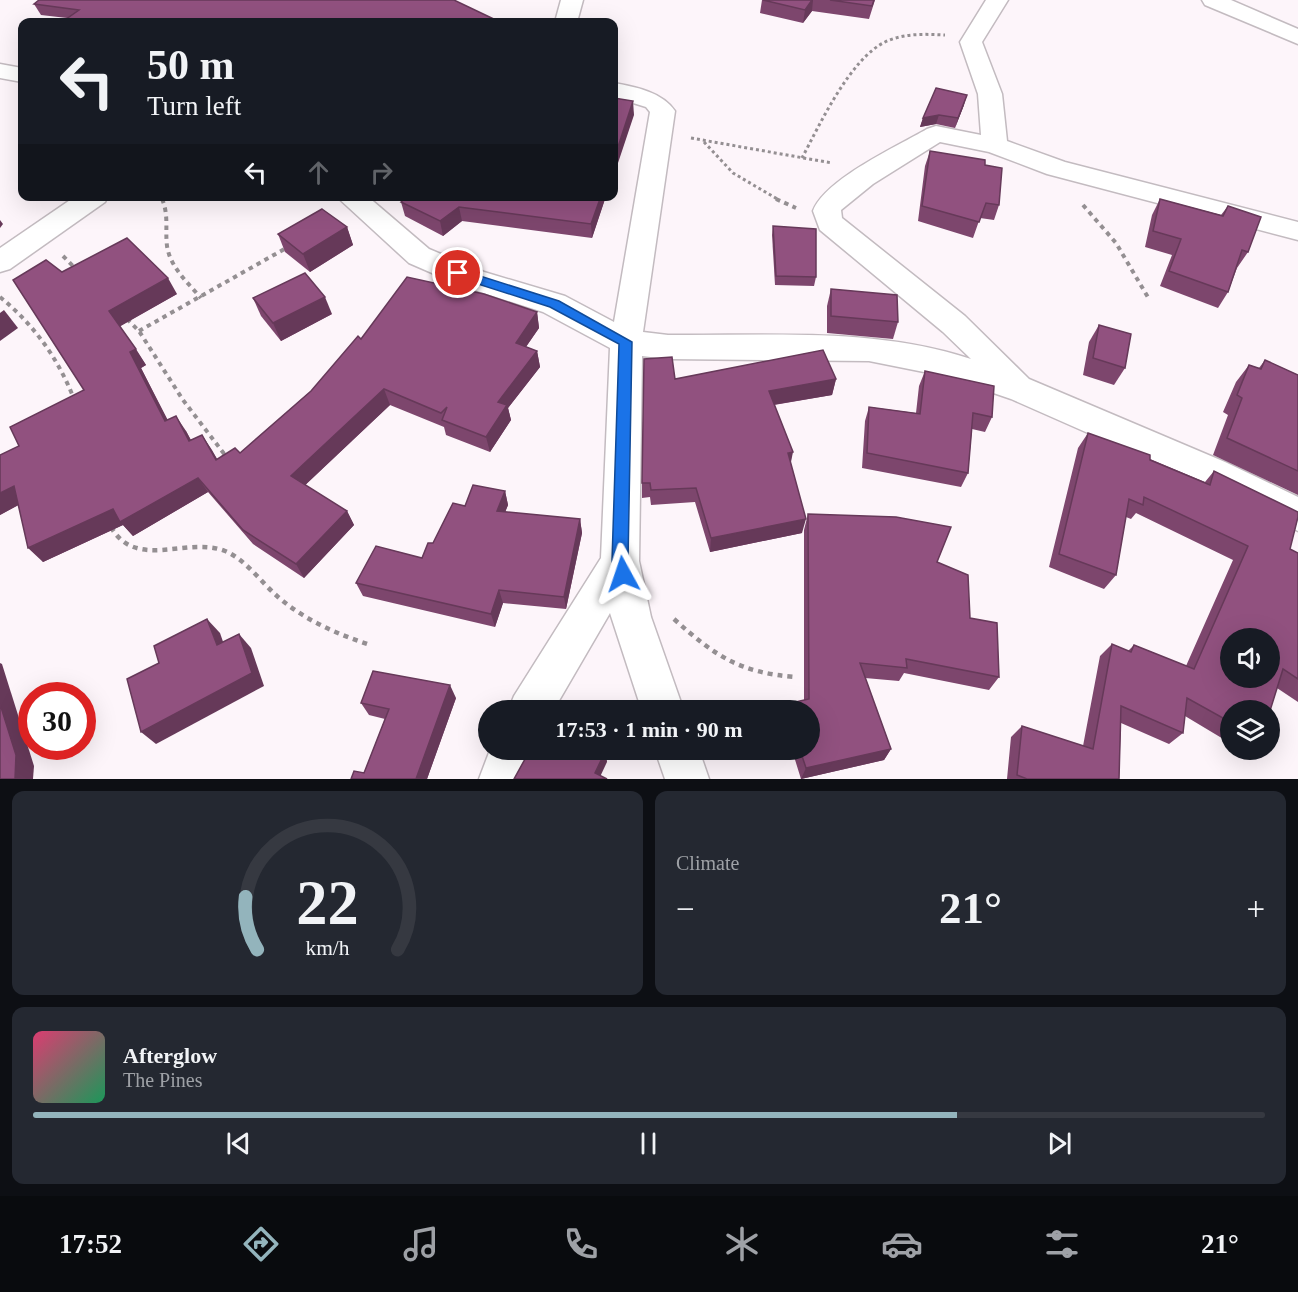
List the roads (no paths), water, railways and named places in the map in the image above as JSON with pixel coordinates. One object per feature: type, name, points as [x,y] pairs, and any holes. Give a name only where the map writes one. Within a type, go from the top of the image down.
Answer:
[{"type":"street","points":[[567,18],[572,0]]},
{"type":"street","points":[[995,145],[990,94],[972,48],[973,36],[990,16],[997,0]]},
{"type":"street","points":[[1213,0],[1298,37]]},
{"type":"street","points":[[0,71],[18,74]]},
{"type":"street","points":[[618,91],[638,96],[660,107],[663,111],[662,131],[626,342],[623,574],[642,652],[659,700]]},
{"type":"street","points":[[1023,390],[954,324],[830,223],[826,213],[828,206],[936,134],[995,145],[1056,168],[1298,231]]},
{"type":"street","points":[[0,262],[88,201]]},
{"type":"street","points":[[355,201],[419,256],[472,279],[554,304],[626,342],[668,347],[869,350],[947,364],[1023,390],[1212,472],[1298,515]]},
{"type":"street","points":[[537,700],[623,574]]},
{"type":"street","points":[[501,779],[508,760]]},
{"type":"street","points":[[680,760],[687,779]]}]
